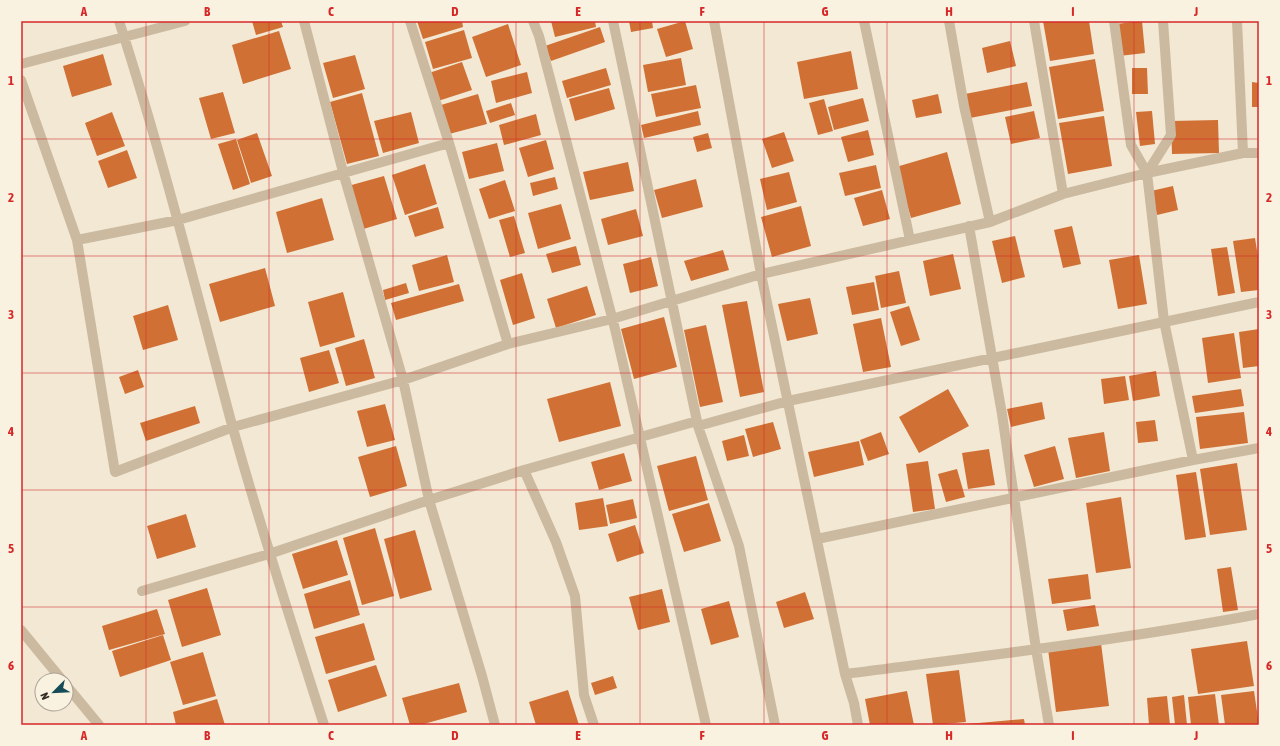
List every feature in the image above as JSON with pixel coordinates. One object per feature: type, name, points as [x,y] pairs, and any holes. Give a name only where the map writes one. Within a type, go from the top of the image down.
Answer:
[{"type":"street","points":[[119,21],[178,220],[233,427],[269,554],[324,725]]},
{"type":"street","points":[[21,64],[185,21]]},
{"type":"street","points":[[304,21],[343,172],[403,380],[429,500],[482,676],[495,725]]},
{"type":"street","points":[[410,21],[449,143],[508,344]]},
{"type":"street","points":[[533,21],[539,36],[612,320],[706,725]]},
{"type":"street","points":[[613,21],[697,424],[739,546],[775,725]]},
{"type":"street","points":[[714,21],[761,274],[845,674],[854,703],[858,725]]},
{"type":"street","points":[[864,21],[910,240]]},
{"type":"street","points":[[949,21],[964,106],[990,222]]},
{"type":"street","points":[[1034,21],[1063,194]]},
{"type":"street","points":[[1114,21],[1130,145],[1147,173],[1164,321],[1193,460]]},
{"type":"street","points":[[1147,173],[1171,135],[1163,21]]},
{"type":"street","points":[[1237,21],[1243,153]]},
{"type":"street","points":[[21,80],[78,240],[114,472],[233,427],[403,380],[508,344],[612,320],[761,274],[990,222],[1063,194],[1147,173],[1243,153],[1259,153]]},
{"type":"street","points":[[78,240],[178,220],[449,143]]},
{"type":"street","points":[[969,226],[992,357],[1036,649],[1049,725]]},
{"type":"street","points":[[142,591],[269,554],[429,500],[524,470],[640,438],[788,401],[1259,302]]},
{"type":"street","points":[[817,539],[1193,460],[1259,448]]},
{"type":"street","points":[[524,470],[556,542],[575,596],[584,695],[594,725]]},
{"type":"street","points":[[845,674],[1195,626],[1259,614]]},
{"type":"street","points":[[21,630],[55,672]]},
{"type":"street","points":[[74,695],[99,725]]},
{"type":"building","points":[[252,21],[281,21],[283,27],[256,35]]},
{"type":"building","points":[[417,21],[462,21],[463,27],[423,39]]},
{"type":"building","points":[[551,21],[595,21],[596,27],[555,37]]},
{"type":"building","points":[[629,21],[652,21],[653,28],[631,32]]},
{"type":"building","points":[[685,21],[693,49],[666,57],[657,29]]},
{"type":"building","points":[[1043,21],[1089,21],[1094,54],[1050,61]]},
{"type":"building","points":[[1142,21],[1145,53],[1119,56],[1116,24]]},
{"type":"building","points":[[508,24],[521,65],[486,77],[472,37]]},
{"type":"building","points":[[600,27],[605,42],[551,61],[545,46]]},
{"type":"building","points":[[464,30],[472,58],[433,69],[425,42]]},
{"type":"building","points":[[279,31],[291,69],[243,84],[232,45]]},
{"type":"building","points":[[1010,41],[1016,66],[987,73],[982,48]]},
{"type":"building","points":[[851,51],[858,89],[804,99],[797,62]]},
{"type":"building","points":[[103,54],[112,85],[72,97],[63,66]]},
{"type":"building","points":[[355,55],[365,89],[333,98],[323,63]]},
{"type":"building","points":[[681,58],[686,85],[648,92],[643,65]]},
{"type":"building","points":[[1095,59],[1104,111],[1058,119],[1049,67]]},
{"type":"building","points":[[462,62],[472,90],[438,101],[429,73]]},
{"type":"building","points":[[606,68],[611,85],[567,98],[562,81]]},
{"type":"building","points":[[1132,68],[1147,68],[1148,94],[1132,94]]},
{"type":"building","points":[[527,72],[532,93],[496,103],[491,81]]},
{"type":"building","points":[[1027,82],[1032,106],[970,118],[965,94]]},
{"type":"building","points":[[1252,82],[1259,83],[1259,107],[1252,107]]},
{"type":"building","points":[[696,85],[701,108],[656,117],[651,94]]},
{"type":"building","points":[[609,88],[615,109],[575,121],[569,99]]},
{"type":"building","points":[[223,92],[235,133],[211,139],[199,98]]},
{"type":"building","points":[[362,93],[379,156],[347,164],[330,102]]},
{"type":"building","points":[[478,94],[487,124],[449,134],[441,105]]},
{"type":"building","points":[[938,94],[942,113],[916,118],[912,100]]},
{"type":"building","points":[[863,98],[869,121],[834,130],[828,107]]},
{"type":"building","points":[[824,99],[833,131],[818,135],[809,103]]},
{"type":"building","points":[[511,103],[515,115],[490,123],[486,111]]},
{"type":"building","points":[[698,111],[701,125],[644,138],[641,125]]},
{"type":"building","points":[[1034,111],[1040,138],[1011,144],[1005,117]]},
{"type":"building","points":[[1152,111],[1155,144],[1140,146],[1136,112]]},
{"type":"building","points":[[112,112],[125,146],[97,156],[85,123]]},
{"type":"building","points":[[411,112],[419,143],[383,153],[374,121]]},
{"type":"building","points":[[536,114],[541,135],[504,145],[499,125]]},
{"type":"building","points":[[1104,116],[1112,166],[1068,174],[1059,123]]},
{"type":"building","points":[[1218,120],[1219,153],[1172,154],[1171,121]]},
{"type":"building","points":[[868,130],[874,155],[848,162],[841,137]]},
{"type":"building","points":[[784,132],[794,161],[772,168],[762,139]]},
{"type":"building","points":[[257,133],[272,176],[251,183],[237,140]]},
{"type":"building","points":[[708,133],[712,148],[697,152],[693,137]]},
{"type":"building","points":[[236,139],[250,184],[233,190],[218,144]]},
{"type":"building","points":[[546,140],[554,169],[528,177],[519,148]]},
{"type":"building","points":[[497,143],[504,171],[469,179],[462,152]]},
{"type":"building","points":[[127,150],[137,178],[108,188],[98,161]]},
{"type":"building","points":[[947,152],[961,204],[911,218],[896,167]]},
{"type":"building","points":[[628,162],[634,191],[590,200],[583,172]]},
{"type":"building","points":[[425,164],[437,204],[405,215],[392,175]]},
{"type":"building","points":[[876,165],[881,188],[845,196],[839,173]]},
{"type":"building","points":[[789,172],[797,202],[767,210],[760,179]]},
{"type":"building","points":[[384,176],[397,219],[360,230],[348,186]]},
{"type":"building","points":[[555,177],[558,189],[533,196],[530,183]]},
{"type":"building","points":[[696,179],[703,207],[662,218],[654,190]]},
{"type":"building","points":[[505,180],[515,211],[489,219],[479,189]]},
{"type":"building","points":[[1173,186],[1178,210],[1157,215],[1151,191]]},
{"type":"building","points":[[882,190],[890,219],[863,226],[854,198]]},
{"type":"building","points":[[322,198],[334,240],[287,253],[276,212]]},
{"type":"building","points":[[561,204],[571,239],[538,249],[528,213]]},
{"type":"building","points":[[801,206],[811,246],[772,257],[761,217]]},
{"type":"building","points":[[438,207],[444,228],[415,237],[408,216]]},
{"type":"building","points":[[636,209],[643,236],[608,245],[601,219]]},
{"type":"building","points":[[514,216],[525,253],[510,257],[499,220]]},
{"type":"building","points":[[1072,226],[1081,264],[1063,268],[1054,230]]},
{"type":"building","points":[[1015,236],[1025,277],[1002,283],[992,241]]},
{"type":"building","points":[[1255,238],[1259,263],[1259,290],[1241,292],[1233,241]]},
{"type":"building","points":[[576,246],[581,265],[552,273],[546,254]]},
{"type":"building","points":[[1227,247],[1235,293],[1218,296],[1211,249]]},
{"type":"building","points":[[723,250],[729,270],[691,281],[684,261]]},
{"type":"building","points":[[953,254],[961,289],[930,296],[923,261]]},
{"type":"building","points":[[447,255],[454,282],[419,291],[412,265]]},
{"type":"building","points":[[1139,255],[1147,304],[1118,309],[1109,260]]},
{"type":"building","points":[[651,257],[658,286],[630,293],[623,264]]},
{"type":"building","points":[[265,268],[275,306],[220,322],[209,284]]},
{"type":"building","points":[[899,271],[906,303],[881,308],[875,276]]},
{"type":"building","points":[[522,273],[535,318],[513,325],[500,280]]},
{"type":"building","points":[[874,282],[879,310],[852,315],[846,287]]},
{"type":"building","points":[[406,283],[409,293],[385,300],[383,290]]},
{"type":"building","points":[[459,284],[464,301],[396,320],[391,303]]},
{"type":"building","points":[[587,286],[596,315],[556,328],[547,299]]},
{"type":"building","points":[[343,292],[355,337],[320,347],[308,302]]},
{"type":"building","points":[[810,298],[818,334],[787,341],[778,304]]},
{"type":"building","points":[[747,301],[764,392],[740,397],[722,305]]},
{"type":"building","points":[[168,305],[178,340],[143,350],[133,316]]},
{"type":"building","points":[[909,306],[920,340],[901,346],[890,312]]},
{"type":"building","points":[[664,317],[677,367],[634,379],[621,329]]},
{"type":"building","points":[[881,318],[891,367],[863,372],[853,324]]},
{"type":"building","points":[[706,325],[723,402],[700,407],[684,330]]},
{"type":"building","points":[[1259,329],[1259,366],[1243,368],[1239,332]]},
{"type":"building","points":[[1234,333],[1241,378],[1208,383],[1202,338]]},
{"type":"building","points":[[364,339],[375,378],[346,386],[335,348]]},
{"type":"building","points":[[329,350],[339,383],[309,392],[300,358]]},
{"type":"building","points":[[138,370],[144,387],[125,394],[119,377]]},
{"type":"building","points":[[1156,371],[1160,396],[1133,401],[1129,376]]},
{"type":"building","points":[[1125,376],[1129,400],[1104,404],[1101,379]]},
{"type":"building","points":[[610,382],[621,426],[559,442],[547,399]]},
{"type":"building","points":[[948,389],[969,426],[919,453],[899,417]]},
{"type":"building","points":[[1241,389],[1244,406],[1195,413],[1192,396]]},
{"type":"building","points":[[1042,402],[1045,419],[1011,427],[1007,409]]},
{"type":"building","points":[[385,404],[395,440],[367,447],[357,411]]},
{"type":"building","points":[[195,406],[200,423],[146,441],[140,423]]},
{"type":"building","points":[[1244,412],[1248,443],[1200,449],[1196,417]]},
{"type":"building","points":[[1155,420],[1158,441],[1138,443],[1136,422]]},
{"type":"building","points":[[773,422],[781,449],[753,457],[745,429]]},
{"type":"building","points":[[881,432],[889,454],[868,461],[860,440]]},
{"type":"building","points":[[1104,432],[1110,471],[1076,478],[1068,438]]},
{"type":"building","points":[[744,435],[749,456],[727,461],[722,441]]},
{"type":"building","points":[[859,441],[864,465],[814,477],[808,452]]},
{"type":"building","points":[[396,446],[407,486],[370,497],[358,457]]},
{"type":"building","points":[[1055,446],[1064,479],[1034,487],[1024,455]]},
{"type":"building","points":[[989,449],[995,485],[968,489],[962,453]]},
{"type":"building","points":[[624,453],[632,481],[599,490],[591,462]]},
{"type":"building","points":[[696,456],[708,500],[669,511],[657,466]]},
{"type":"building","points":[[928,461],[935,509],[913,512],[906,464]]},
{"type":"building","points":[[1237,463],[1247,530],[1210,535],[1200,469]]},
{"type":"building","points":[[957,469],[965,497],[946,502],[938,474]]},
{"type":"building","points":[[1196,472],[1206,537],[1185,540],[1176,475]]},
{"type":"building","points":[[1121,497],[1131,568],[1096,573],[1086,503]]},
{"type":"building","points":[[603,498],[608,526],[579,530],[575,503]]},
{"type":"building","points":[[633,499],[637,518],[610,524],[606,505]]},
{"type":"building","points":[[709,503],[721,541],[684,552],[672,514]]},
{"type":"building","points":[[186,514],[196,547],[157,559],[147,526]]},
{"type":"building","points":[[635,525],[644,553],[617,562],[608,534]]},
{"type":"building","points":[[375,528],[394,596],[362,605],[343,538]]},
{"type":"building","points":[[415,530],[432,590],[400,599],[384,539]]},
{"type":"building","points":[[337,540],[348,575],[303,589],[292,554]]},
{"type":"building","points":[[1231,567],[1238,610],[1223,612],[1217,569]]},
{"type":"building","points":[[1088,574],[1091,599],[1052,604],[1048,579]]},
{"type":"building","points":[[350,580],[360,615],[314,629],[304,594]]},
{"type":"building","points":[[207,588],[221,635],[182,647],[168,600]]},
{"type":"building","points":[[662,589],[670,622],[638,630],[629,597]]},
{"type":"building","points":[[805,592],[814,619],[784,628],[776,602]]},
{"type":"building","points":[[729,601],[739,637],[711,645],[701,609]]},
{"type":"building","points":[[1095,605],[1099,626],[1067,631],[1063,610]]},
{"type":"building","points":[[157,609],[165,634],[109,650],[102,626]]},
{"type":"building","points":[[364,623],[375,660],[326,674],[315,637]]},
{"type":"building","points":[[163,635],[171,660],[120,677],[112,651]]},
{"type":"building","points":[[1247,641],[1254,686],[1198,694],[1191,649]]},
{"type":"building","points":[[1101,643],[1109,706],[1056,712],[1048,649]]},
{"type":"building","points":[[203,652],[216,696],[183,705],[170,662]]},
{"type":"building","points":[[376,665],[387,696],[338,712],[328,680]]},
{"type":"building","points":[[959,670],[966,722],[933,725],[926,674]]},
{"type":"building","points":[[613,676],[617,688],[595,695],[591,683]]},
{"type":"building","points":[[459,683],[467,712],[420,725],[410,725],[402,698]]},
{"type":"building","points":[[568,690],[579,725],[536,725],[529,702]]},
{"type":"building","points":[[907,691],[914,725],[870,725],[865,699]]},
{"type":"building","points":[[1254,691],[1259,725],[1225,725],[1221,695]]},
{"type":"building","points":[[1215,694],[1219,725],[1191,725],[1188,697]]},
{"type":"building","points":[[1184,695],[1187,725],[1175,725],[1172,697]]},
{"type":"building","points":[[1167,696],[1170,725],[1149,725],[1147,698]]},
{"type":"building","points":[[217,699],[225,725],[176,725],[173,712]]},
{"type":"building","points":[[1024,719],[1025,725],[967,725],[967,724]]}]
